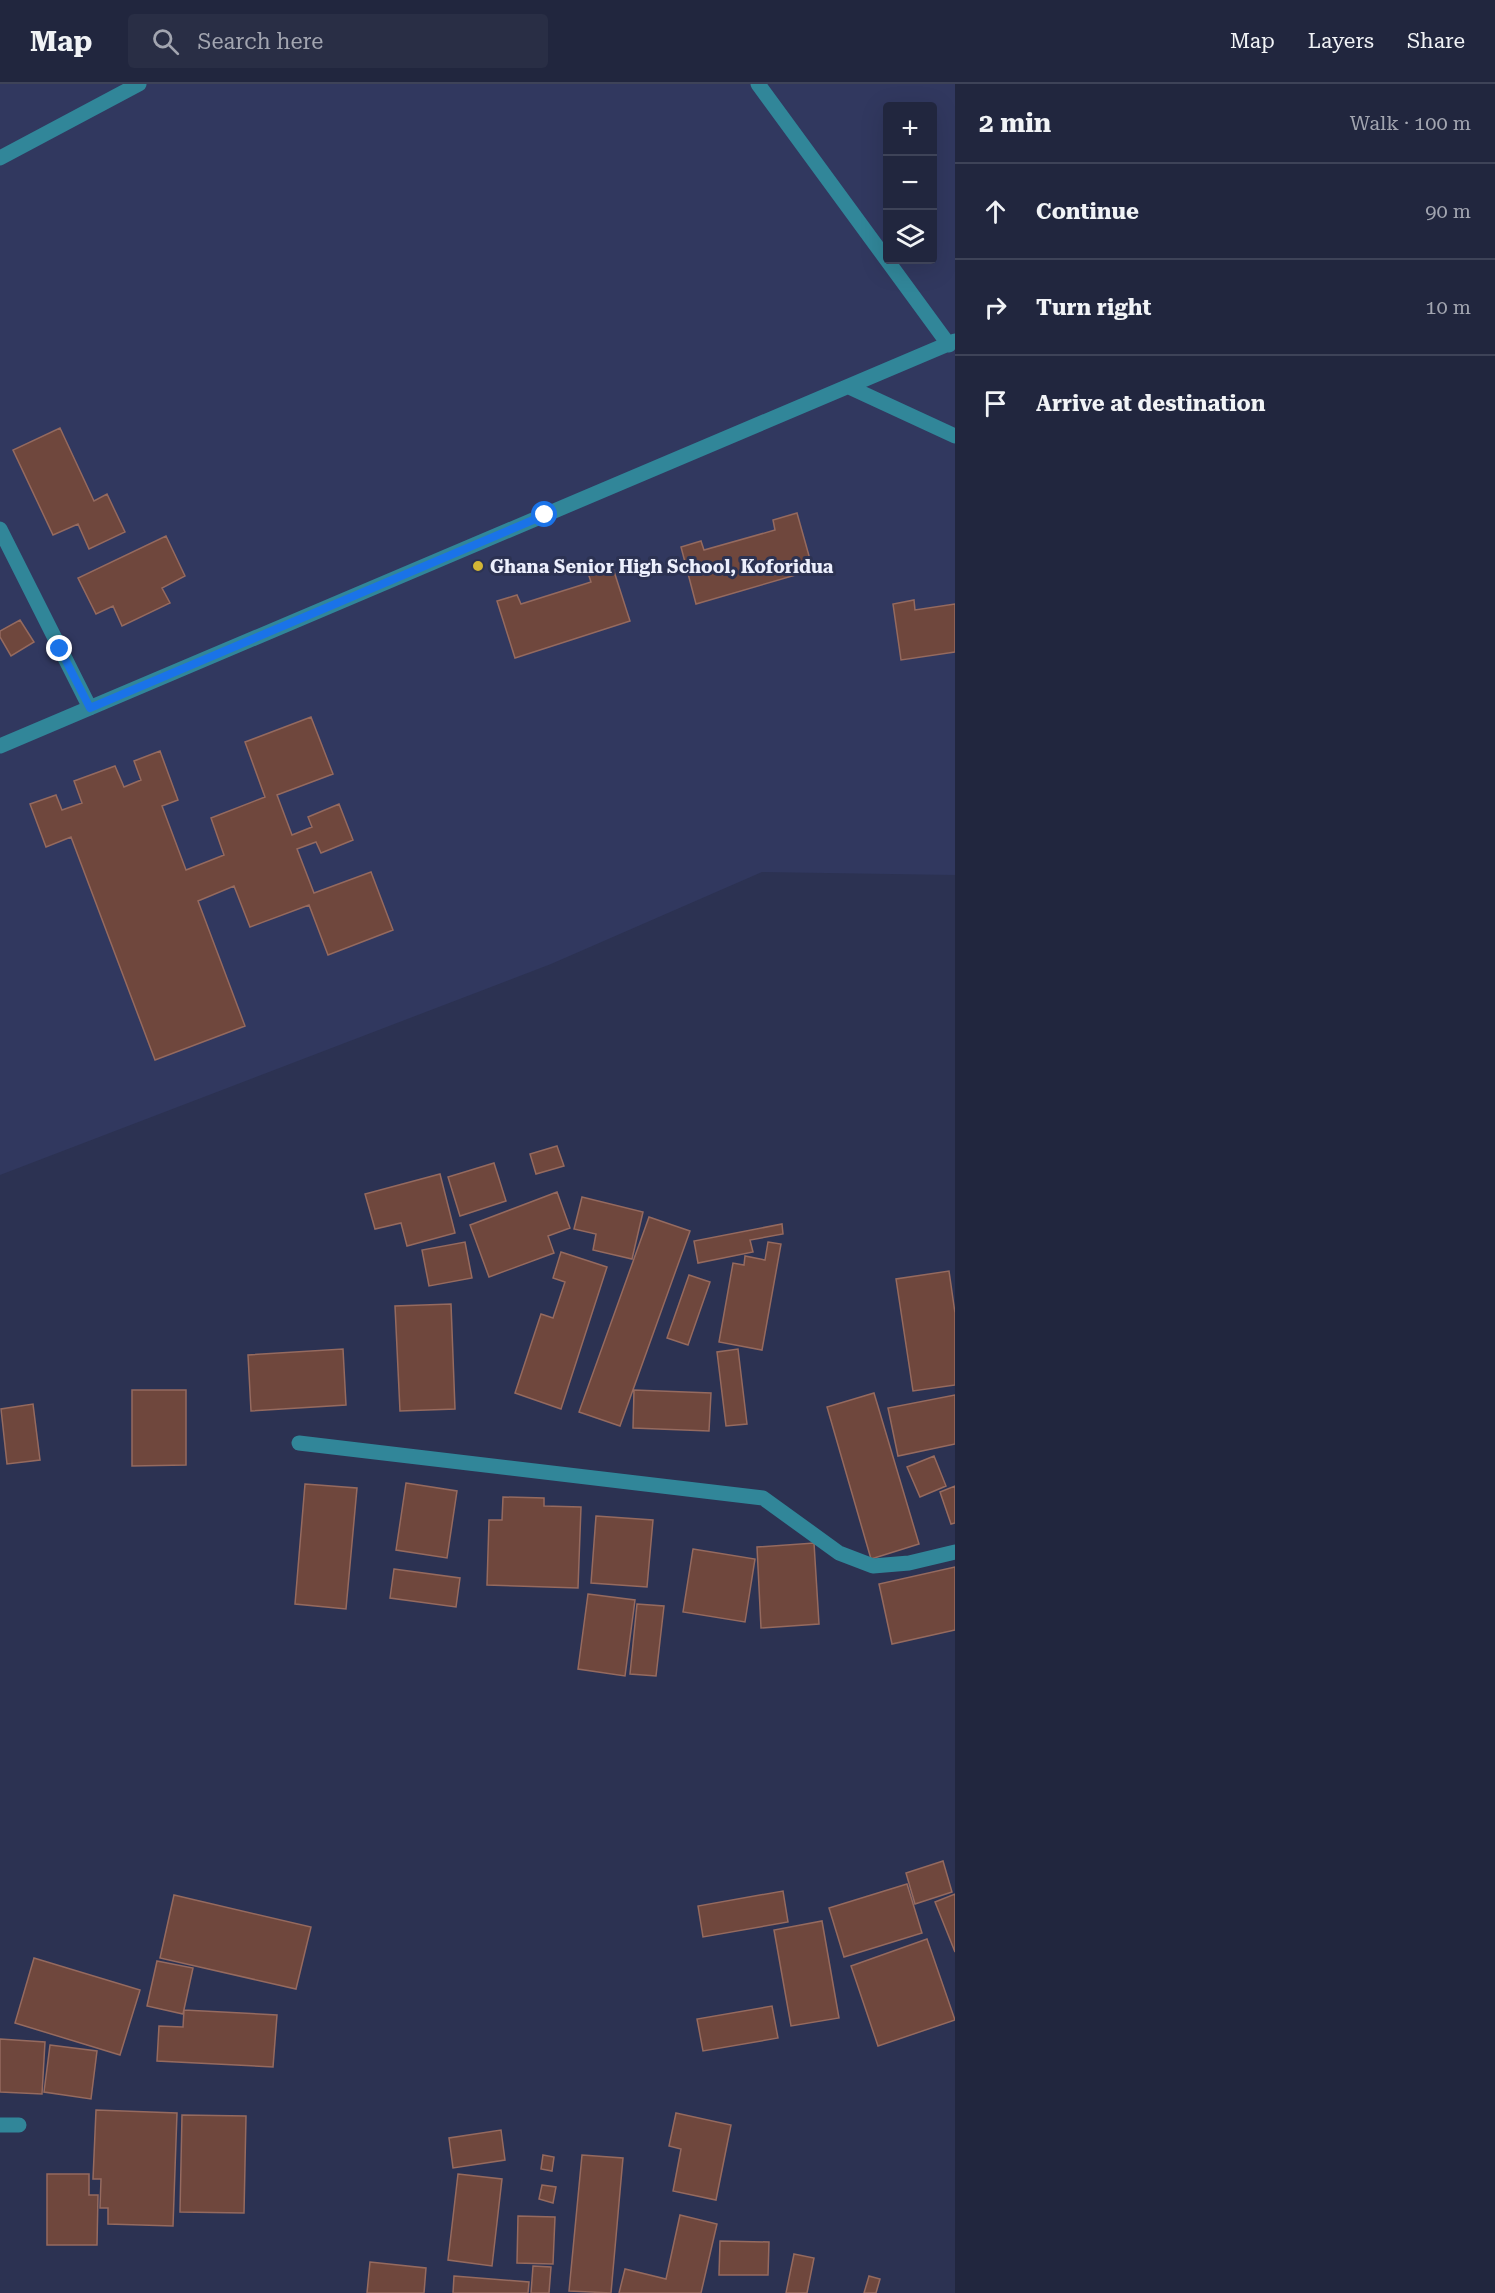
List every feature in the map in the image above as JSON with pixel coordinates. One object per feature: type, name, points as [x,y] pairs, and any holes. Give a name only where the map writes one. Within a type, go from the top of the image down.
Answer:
[{"type":"street","points":[[0,158],[139,84]]},
{"type":"street","points":[[0,746],[952,343],[758,84]]},
{"type":"street","points":[[849,387],[955,436]]},
{"type":"street","points":[[0,529],[90,708]]},
{"type":"street","points":[[299,1443],[763,1498],[839,1553],[873,1566],[909,1563],[955,1552]]},
{"type":"street","points":[[0,2125],[19,2125]]},
{"type":"shaded area","name":"Ghana Senior High School, Koforidua","points":[[0,84],[955,84],[955,875],[762,872],[551,964],[0,1175]]},
{"type":"building","points":[[60,428],[94,501],[107,494],[125,532],[89,549],[78,524],[53,535],[13,450]]},
{"type":"building","points":[[797,513],[813,570],[696,604],[681,547],[701,541],[704,550],[775,530],[773,520]]},
{"type":"building","points":[[166,536],[185,576],[162,588],[170,603],[122,626],[113,606],[96,614],[78,578]]},
{"type":"building","points":[[612,565],[630,621],[515,658],[497,601],[517,595],[521,604],[591,582],[588,573]]},
{"type":"building","points":[[914,600],[915,610],[955,604],[955,652],[901,660],[893,604]]},
{"type":"building","points":[[20,620],[34,642],[11,656],[0,637],[0,631]]},
{"type":"building","points":[[311,717],[333,774],[277,795],[292,835],[312,827],[308,817],[339,804],[353,840],[321,853],[316,842],[297,849],[314,893],[371,872],[393,930],[328,955],[309,905],[250,927],[234,886],[198,901],[245,1026],[155,1060],[71,837],[46,847],[30,804],[56,795],[62,810],[82,803],[74,781],[115,766],[124,787],[141,780],[134,761],[160,751],[178,800],[162,806],[186,870],[224,855],[211,818],[265,797],[245,742]]},
{"type":"building","points":[[557,1146],[564,1166],[536,1174],[530,1154]]},
{"type":"building","points":[[494,1163],[506,1201],[460,1216],[448,1177]]},
{"type":"building","points":[[440,1174],[455,1233],[407,1246],[401,1223],[375,1229],[365,1194]]},
{"type":"building","points":[[557,1192],[570,1228],[548,1236],[554,1253],[489,1277],[470,1225]]},
{"type":"building","points":[[582,1197],[643,1212],[632,1259],[593,1250],[596,1234],[574,1229]]},
{"type":"building","points":[[649,1217],[690,1231],[620,1426],[579,1412]]},
{"type":"building","points":[[782,1224],[783,1234],[750,1240],[753,1252],[698,1263],[694,1241]]},
{"type":"building","points":[[465,1242],[472,1278],[429,1286],[422,1250]]},
{"type":"building","points":[[768,1242],[781,1244],[762,1350],[719,1342],[733,1263],[744,1265],[745,1256],[765,1260]]},
{"type":"building","points":[[561,1252],[607,1267],[561,1409],[515,1393],[541,1314],[553,1318],[565,1282],[553,1278]]},
{"type":"building","points":[[949,1271],[955,1313],[955,1385],[913,1391],[896,1279]]},
{"type":"building","points":[[689,1275],[710,1282],[688,1345],[667,1338]]},
{"type":"building","points":[[451,1304],[455,1409],[400,1411],[395,1306]]},
{"type":"building","points":[[343,1349],[346,1405],[251,1411],[248,1355]]},
{"type":"building","points":[[738,1349],[747,1424],[726,1426],[717,1352]]},
{"type":"building","points":[[132,1390],[186,1390],[186,1465],[132,1466]]},
{"type":"building","points":[[634,1390],[711,1393],[709,1431],[633,1428]]},
{"type":"building","points":[[874,1393],[919,1544],[871,1559],[827,1407]]},
{"type":"building","points":[[955,1395],[955,1444],[898,1456],[888,1408]]},
{"type":"building","points":[[33,1404],[40,1460],[7,1464],[1,1409]]},
{"type":"building","points":[[934,1456],[946,1486],[920,1497],[907,1467]]},
{"type":"building","points":[[406,1483],[457,1491],[447,1558],[396,1550]]},
{"type":"building","points":[[305,1484],[357,1488],[346,1609],[295,1604]]},
{"type":"building","points":[[955,1486],[955,1523],[951,1524],[940,1492]]},
{"type":"building","points":[[503,1497],[544,1498],[544,1506],[581,1507],[578,1588],[487,1585],[489,1520],[502,1520]]},
{"type":"building","points":[[596,1516],[653,1520],[647,1587],[591,1583]]},
{"type":"building","points":[[814,1543],[819,1624],[761,1628],[757,1547]]},
{"type":"building","points":[[693,1549],[755,1559],[745,1622],[683,1612]]},
{"type":"building","points":[[955,1567],[955,1630],[892,1644],[879,1584]]},
{"type":"building","points":[[394,1569],[460,1578],[456,1607],[390,1598]]},
{"type":"building","points":[[588,1594],[635,1600],[625,1676],[578,1669]]},
{"type":"building","points":[[637,1604],[664,1606],[656,1676],[630,1674]]},
{"type":"building","points":[[943,1861],[952,1892],[915,1904],[906,1873]]},
{"type":"building","points":[[907,1884],[922,1933],[844,1957],[829,1908]]},
{"type":"building","points":[[783,1891],[788,1922],[703,1937],[698,1906]]},
{"type":"building","points":[[955,1894],[955,1952],[935,1902]]},
{"type":"building","points":[[174,1895],[311,1927],[296,1989],[160,1958]]},
{"type":"building","points":[[822,1921],[839,2018],[791,2026],[774,1930]]},
{"type":"building","points":[[927,1939],[955,2020],[878,2046],[851,1966]]},
{"type":"building","points":[[34,1958],[140,1990],[120,2055],[15,2023]]},
{"type":"building","points":[[157,1961],[193,1968],[183,2014],[147,2006]]},
{"type":"building","points":[[772,2006],[778,2038],[703,2051],[697,2019]]},
{"type":"building","points":[[184,2010],[277,2015],[273,2067],[157,2061],[159,2026],[183,2027]]},
{"type":"building","points":[[0,2039],[45,2042],[42,2094],[0,2092]]},
{"type":"building","points":[[50,2045],[97,2051],[91,2099],[44,2092]]},
{"type":"building","points":[[96,2110],[177,2113],[173,2226],[108,2224],[108,2208],[100,2208],[101,2179],[93,2179]]},
{"type":"building","points":[[676,2113],[731,2125],[716,2200],[673,2191],[681,2149],[669,2146]]},
{"type":"building","points":[[182,2115],[246,2116],[244,2213],[180,2212]]},
{"type":"building","points":[[501,2130],[505,2160],[453,2168],[449,2138]]},
{"type":"building","points":[[543,2155],[554,2157],[552,2171],[541,2169]]},
{"type":"building","points":[[582,2155],[623,2158],[611,2293],[569,2291]]},
{"type":"building","points":[[47,2174],[89,2174],[89,2195],[98,2195],[97,2245],[47,2245]]},
{"type":"building","points":[[458,2174],[502,2179],[492,2266],[448,2260]]},
{"type":"building","points":[[542,2185],[556,2187],[553,2203],[539,2199]]},
{"type":"building","points":[[680,2215],[717,2224],[701,2293],[619,2293],[625,2269],[666,2279]]},
{"type":"building","points":[[518,2216],[555,2217],[553,2264],[517,2263]]},
{"type":"building","points":[[720,2241],[769,2242],[768,2275],[719,2275]]},
{"type":"building","points":[[794,2254],[814,2258],[807,2293],[786,2293]]},
{"type":"building","points":[[370,2262],[426,2268],[424,2293],[367,2293]]},
{"type":"building","points":[[533,2266],[551,2267],[549,2293],[531,2293]]},
{"type":"building","points":[[454,2276],[529,2282],[528,2293],[453,2293]]},
{"type":"building","points":[[869,2276],[880,2279],[876,2293],[864,2293]]},
{"type":"place","name":"Ghana Senior High School, Koforidua","points":[[478,566]]},
{"type":"route","points":[[60,649],[90,708],[545,515]]}]
